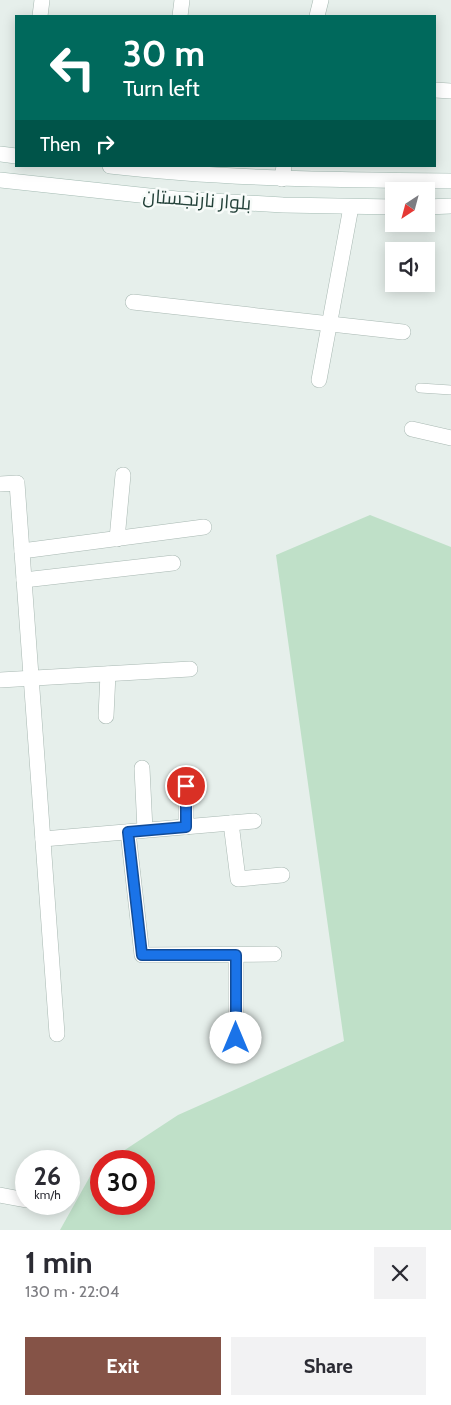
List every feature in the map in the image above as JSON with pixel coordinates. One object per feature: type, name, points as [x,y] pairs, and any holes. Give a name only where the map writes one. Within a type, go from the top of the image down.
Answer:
[{"type":"street","points":[[40,15],[42,0]]},
{"type":"street","points":[[180,15],[182,0]]},
{"type":"street","points":[[317,15],[321,0]]},
{"type":"street","points":[[436,90],[451,91]]},
{"type":"street","points":[[0,154],[15,156]]},
{"type":"street","name":"بلوار نارنجستان","points":[[127,167],[283,172],[451,182]]},
{"type":"street","name":"بلوار نارنجستان","points":[[0,180],[177,199],[283,206],[385,207]]},
{"type":"street","points":[[435,207],[451,206]]},
{"type":"street","points":[[320,380],[351,207]]},
{"type":"street","points":[[133,302],[403,332]]},
{"type":"street","points":[[412,429],[451,438]]},
{"type":"street","points":[[117,539],[123,475]]},
{"type":"street","points":[[0,484],[17,482],[57,1034]]},
{"type":"street","points":[[22,551],[204,527]]},
{"type":"street","points":[[24,580],[172,563]]},
{"type":"street","points":[[0,680],[190,669]]},
{"type":"street","points":[[106,716],[108,674]]},
{"type":"street","points":[[142,768],[145,830]]},
{"type":"street","points":[[186,786],[186,827]]},
{"type":"street","points":[[43,839],[254,821]]},
{"type":"street","points":[[231,823],[238,879],[282,875]]},
{"type":"street","points":[[128,832],[142,955],[274,954]]},
{"type":"street","points":[[236,955],[236,1038]]},
{"type":"street","points":[[0,1195],[15,1198]]},
{"type":"lane","points":[[420,388],[451,390]]},
{"type":"green space","points":[[370,515],[451,547],[451,1230],[60,1230],[68,1215],[80,1215],[80,1194],[90,1176],[90,1215],[155,1215],[155,1150],[125,1150],[178,1115],[344,1041],[276,555]]},
{"type":"route","points":[[186,786],[186,827],[128,832],[142,955],[236,955],[236,1038]]}]
